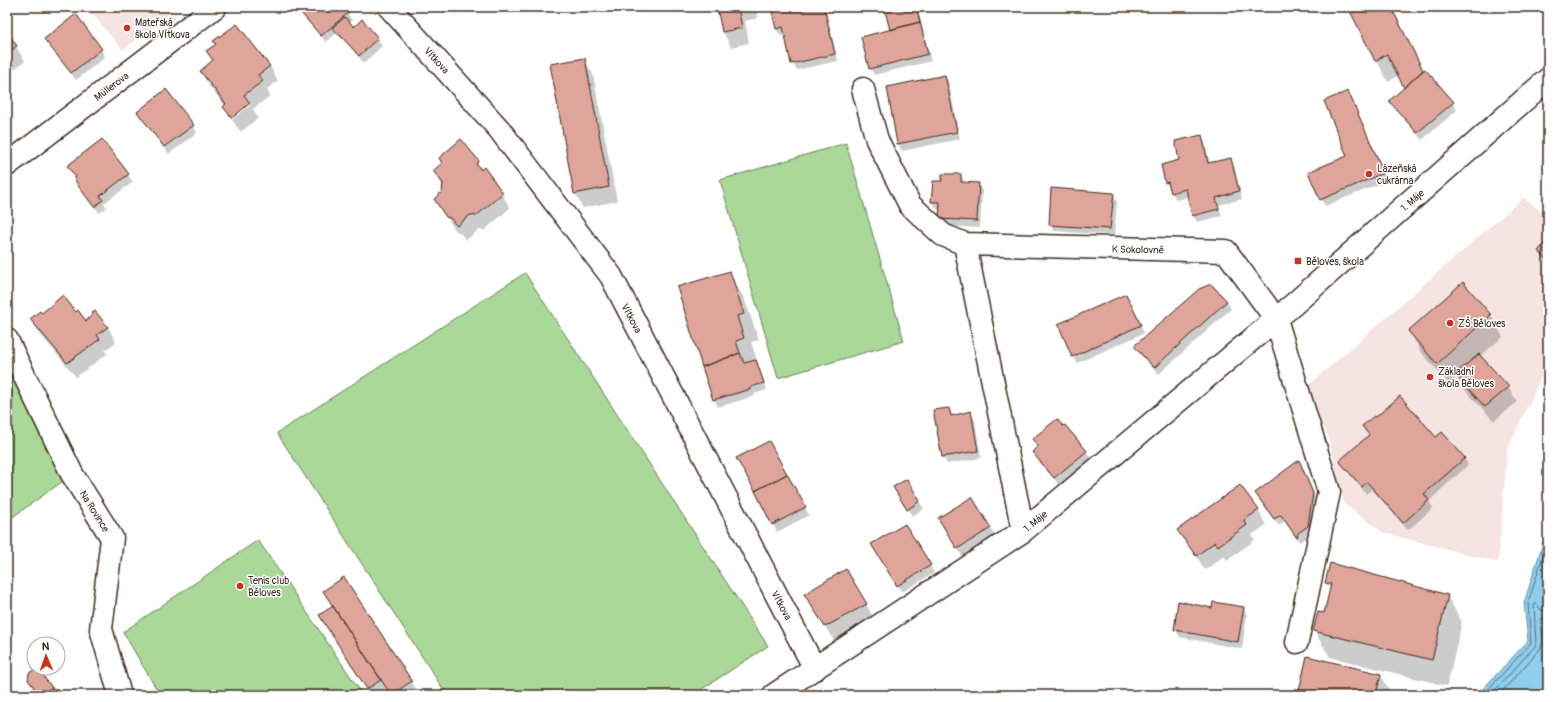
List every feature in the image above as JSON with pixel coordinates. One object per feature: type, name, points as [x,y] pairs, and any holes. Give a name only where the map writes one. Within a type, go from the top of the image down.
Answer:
[{"type":"street","name":"Müllerova","points":[[7,165],[215,7]]},
{"type":"street","name":"Vítkova","points":[[389,7],[499,129],[611,276],[815,669]]},
{"type":"street","name":"1. Máje","points":[[774,695],[1023,531],[1276,319],[1548,79]]},
{"type":"street","name":"K Sokolovně","points":[[863,89],[877,140],[910,205],[943,235],[965,244],[1226,251],[1276,319]]},
{"type":"street","points":[[965,244],[1023,531]]},
{"type":"street","points":[[1276,319],[1329,492],[1297,642]]},
{"type":"street","name":"Na Rovince","points":[[7,340],[72,474],[112,538],[101,629],[120,695]]},
{"type":"shaded area","name":"Mateřská škola Vítkova","points":[[86,7],[178,7],[123,50]]},
{"type":"shaded area","name":"Základní škola Běloves","points":[[1523,198],[1548,216],[1548,363],[1507,450],[1498,562],[1384,533],[1344,504],[1328,435],[1303,390]]},
{"type":"green space","points":[[846,143],[904,341],[778,378],[720,180]]},
{"type":"green space","points":[[525,273],[768,646],[693,695],[447,695],[277,433]]},
{"type":"green space","points":[[7,369],[66,479],[7,521]]},
{"type":"green space","name":"Tenis club Běloves","points":[[258,540],[363,695],[160,695],[123,632]]},
{"type":"water","points":[[1548,527],[1548,579],[1546,595],[1548,607],[1548,695],[1477,695],[1528,641],[1524,603]]},
{"type":"building","points":[[296,7],[345,7],[349,12],[321,36]]},
{"type":"building","points":[[717,7],[738,7],[742,28],[722,32]]},
{"type":"building","points":[[771,7],[824,7],[835,54],[791,64],[783,27],[776,29]]},
{"type":"building","points":[[884,7],[916,7],[920,22],[890,30]]},
{"type":"building","points":[[1348,7],[1391,7],[1423,70],[1404,88],[1387,54],[1375,61]]},
{"type":"building","points":[[76,14],[102,49],[71,73],[44,39]]},
{"type":"building","points":[[345,17],[354,27],[362,19],[378,38],[359,56],[332,28]]},
{"type":"building","points":[[920,22],[928,54],[869,69],[861,37]]},
{"type":"building","points":[[237,24],[270,66],[258,75],[263,81],[244,95],[250,103],[232,118],[223,107],[226,104],[200,71],[213,60],[206,51],[216,44],[213,41]]},
{"type":"building","points":[[7,31],[17,46],[7,54]]},
{"type":"building","points":[[585,58],[609,187],[574,194],[550,64]]},
{"type":"building","points":[[1425,69],[1454,102],[1417,133],[1389,101]]},
{"type":"building","points":[[945,75],[957,132],[897,144],[887,87]]},
{"type":"building","points":[[166,89],[194,125],[164,147],[137,112]]},
{"type":"building","points":[[1348,91],[1384,173],[1320,200],[1308,172],[1347,156],[1324,101]]},
{"type":"building","points":[[1202,135],[1208,163],[1231,158],[1239,191],[1216,198],[1219,209],[1192,216],[1186,189],[1171,193],[1168,182],[1165,183],[1161,165],[1179,160],[1175,141]]},
{"type":"building","points":[[102,139],[129,174],[100,196],[103,200],[94,207],[79,187],[74,178],[76,177],[67,166]]},
{"type":"building","points":[[461,139],[479,161],[476,164],[481,170],[484,167],[503,193],[476,216],[470,215],[457,226],[450,218],[446,217],[434,199],[442,192],[443,183],[433,171],[442,163],[439,158]]},
{"type":"building","points":[[942,174],[961,174],[961,182],[979,183],[977,221],[939,219],[940,202],[931,202],[933,181],[942,181]]},
{"type":"building","points":[[1051,188],[1114,193],[1110,229],[1049,225]]},
{"type":"building","points":[[1548,240],[1548,260],[1538,251]]},
{"type":"building","points":[[730,271],[744,314],[737,316],[744,338],[736,341],[740,353],[702,367],[677,287]]},
{"type":"building","name":"ZŠ Běloves","points":[[1463,282],[1491,315],[1437,364],[1408,331]]},
{"type":"building","points":[[1211,284],[1227,301],[1154,368],[1134,346],[1199,289]]},
{"type":"building","points":[[1126,294],[1141,325],[1072,357],[1058,324]]},
{"type":"building","points":[[63,295],[76,312],[78,310],[86,321],[95,311],[108,327],[97,335],[100,339],[67,363],[30,319],[40,311],[42,313]]},
{"type":"building","points":[[740,353],[744,363],[756,360],[764,383],[751,387],[751,389],[713,400],[702,367]]},
{"type":"building","points":[[1479,354],[1509,387],[1485,407],[1455,374]]},
{"type":"building","points":[[1400,396],[1436,437],[1442,432],[1465,458],[1424,494],[1429,500],[1403,523],[1367,482],[1362,487],[1339,461],[1369,435],[1362,426],[1374,416],[1376,417]]},
{"type":"building","points":[[949,408],[951,416],[971,411],[978,451],[942,457],[933,410]]},
{"type":"building","points":[[1057,419],[1063,426],[1065,425],[1087,451],[1054,478],[1032,452],[1038,446],[1032,439]]},
{"type":"building","points":[[769,441],[787,474],[755,491],[736,458]]},
{"type":"building","points":[[1299,460],[1313,493],[1308,526],[1297,534],[1298,536],[1296,537],[1281,515],[1274,519],[1255,493]]},
{"type":"building","points":[[787,474],[806,507],[772,525],[755,491]]},
{"type":"building","points":[[907,479],[920,501],[907,510],[893,487]]},
{"type":"building","points":[[1240,485],[1259,510],[1244,520],[1247,525],[1218,546],[1215,542],[1196,556],[1177,530]]},
{"type":"building","points":[[972,497],[991,528],[957,549],[938,518]]},
{"type":"building","points":[[905,524],[931,565],[897,586],[871,544]]},
{"type":"building","points":[[1330,563],[1448,595],[1432,660],[1313,631],[1318,612],[1324,613],[1331,584],[1325,583]]},
{"type":"building","points":[[846,569],[867,604],[825,627],[804,594]]},
{"type":"building","points":[[344,577],[412,681],[391,695],[323,591]]},
{"type":"building","points":[[1178,601],[1212,608],[1213,602],[1244,607],[1238,642],[1174,630]]},
{"type":"building","points":[[333,606],[381,680],[367,689],[319,615]]},
{"type":"building","points":[[1307,656],[1381,674],[1376,694],[1298,695]]},
{"type":"building","points":[[29,676],[43,676],[54,690],[50,688],[44,695],[36,690],[28,680]]},
{"type":"place","name":"Mateřská škola Vítkova","points":[[127,28]]},
{"type":"place","name":"Lázeňská cukrárna","points":[[1369,174]]},
{"type":"place","name":"Běloves, škola","points":[[1298,261]]},
{"type":"place","name":"ZŠ Běloves","points":[[1450,323]]},
{"type":"place","name":"Základní škola Běloves","points":[[1430,377]]},
{"type":"place","name":"Tenis club Běloves","points":[[240,586]]}]
